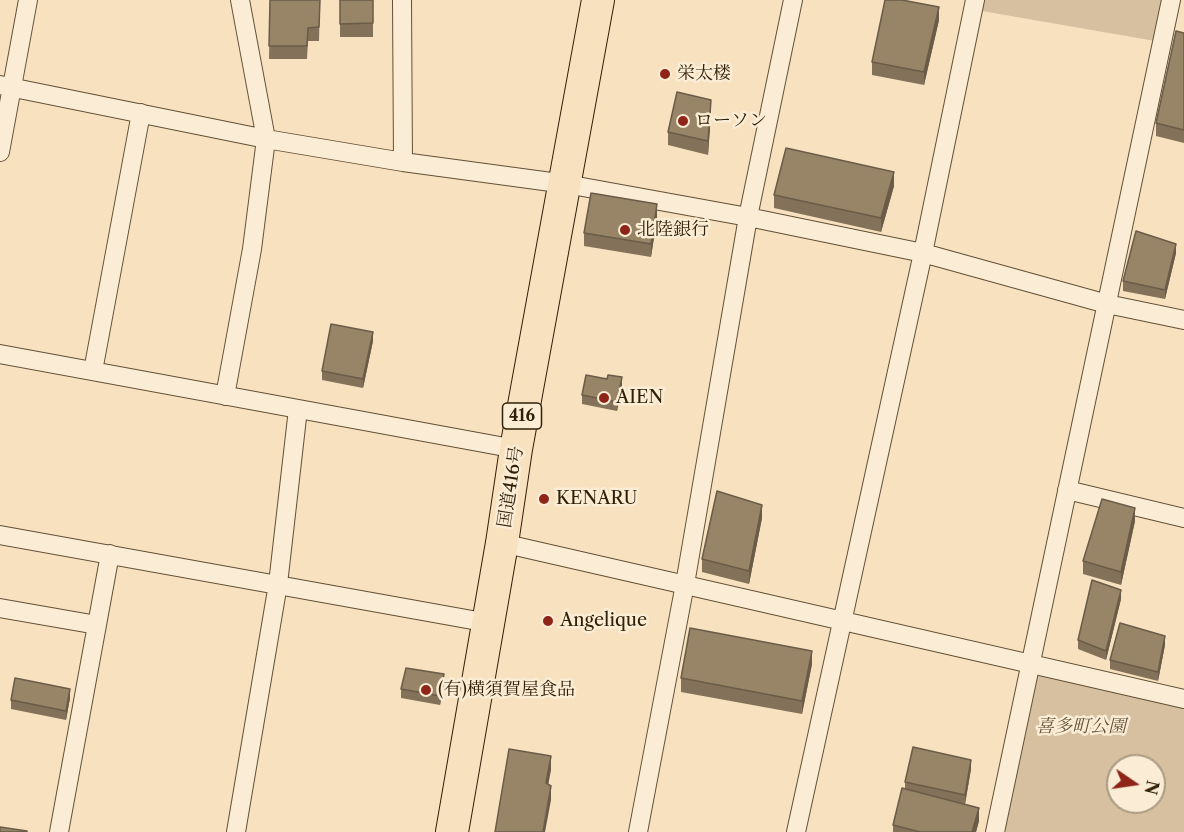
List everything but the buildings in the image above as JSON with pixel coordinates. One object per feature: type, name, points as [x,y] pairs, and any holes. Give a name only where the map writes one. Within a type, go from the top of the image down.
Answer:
[{"type":"highway","name":"国道416号","points":[[452,832],[489,623],[516,449],[598,0]]},
{"type":"street","points":[[0,152],[6,86],[28,0]]},
{"type":"street","points":[[225,396],[252,249],[266,139],[240,0]]},
{"type":"street","points":[[402,0],[403,162]]},
{"type":"street","points":[[638,832],[685,584],[748,217],[793,0]]},
{"type":"street","points":[[796,832],[923,253],[975,0]]},
{"type":"street","points":[[994,832],[1171,0]]},
{"type":"street","points":[[6,86],[266,139],[403,162],[566,184],[748,217],[923,253],[1107,304],[1184,320]]},
{"type":"street","points":[[93,371],[141,113]]},
{"type":"street","points":[[0,354],[516,449]]},
{"type":"street","points":[[236,832],[278,584],[298,409]]},
{"type":"street","points":[[1067,490],[1184,518]]},
{"type":"street","points":[[0,535],[489,623]]},
{"type":"street","points":[[502,543],[1184,699]]},
{"type":"street","points":[[59,832],[110,554]]},
{"type":"street","points":[[0,608],[97,625]]},
{"type":"green space","points":[[984,0],[1163,0],[1155,41],[982,11]]},
{"type":"green space","name":"喜多町公園","points":[[1040,663],[1184,696],[1184,832],[1002,832]]},
{"type":"place","name":"栄太楼","points":[[665,74]]},
{"type":"place","name":"ローソン","points":[[683,121]]},
{"type":"place","name":"北陸銀行","points":[[625,230]]},
{"type":"place","name":"AIEN","points":[[604,398]]},
{"type":"place","name":"KENARU","points":[[544,499]]},
{"type":"place","name":"Angelique","points":[[548,621]]},
{"type":"place","name":"(有)横須賀屋食品","points":[[426,690]]}]
